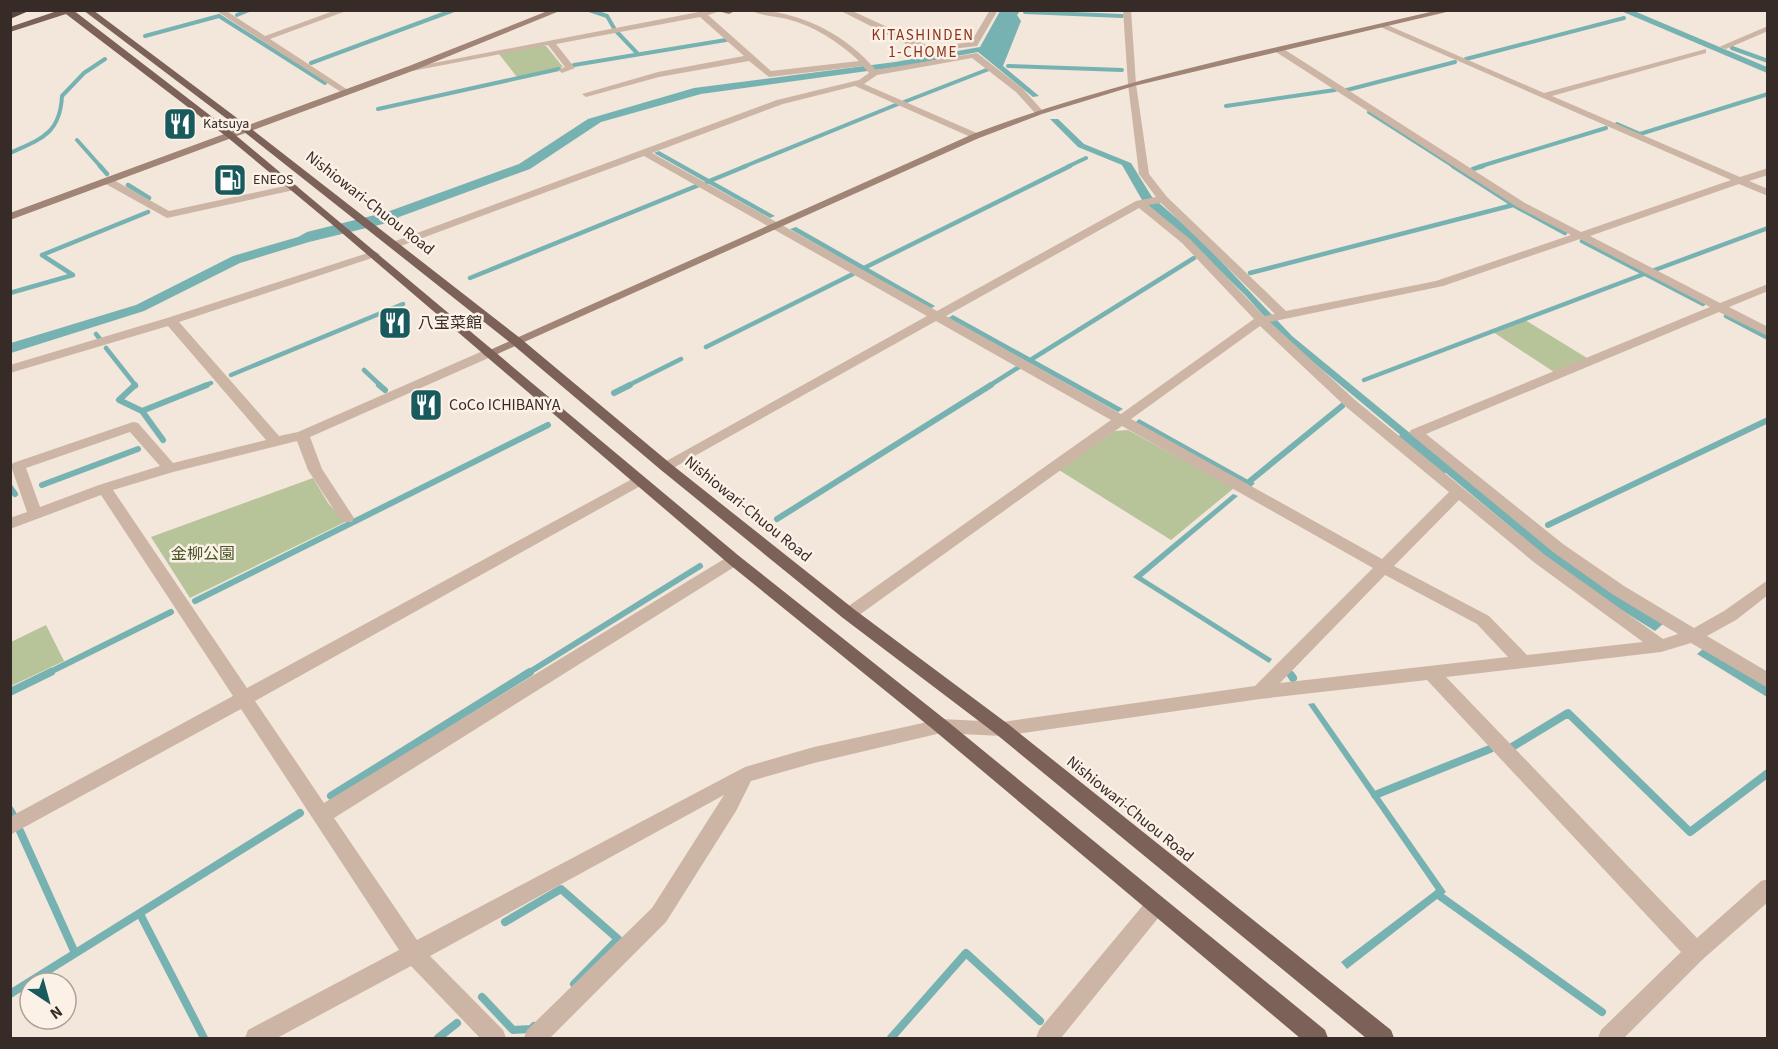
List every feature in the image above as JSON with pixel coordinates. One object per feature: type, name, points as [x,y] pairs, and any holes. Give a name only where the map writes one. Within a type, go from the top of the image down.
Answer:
[{"type":"highway","points":[[10,16],[27,10]]},
{"type":"main road","name":"Nishiowari-Chuou Road","points":[[87,10],[380,233],[516,341],[849,614],[1002,729],[1383,1038]]},
{"type":"main road","name":"Nishiowari-Chuou Road","points":[[67,11],[230,135],[333,219],[639,481],[941,726],[1317,1038]]},
{"type":"main road","points":[[10,30],[67,11]]},
{"type":"street","points":[[219,10],[347,92]]},
{"type":"street","points":[[263,39],[345,10]]},
{"type":"street","points":[[10,217],[412,68],[558,10]]},
{"type":"street","points":[[754,10],[805,22],[833,38],[870,68]]},
{"type":"street","points":[[843,10],[915,45],[937,51],[949,60]]},
{"type":"street","points":[[937,51],[974,44],[994,10]]},
{"type":"street","points":[[1127,10],[1132,84],[1144,174],[1160,199],[1282,317]]},
{"type":"street","points":[[10,524],[104,488],[170,468],[302,435],[976,136],[1039,112],[1132,84],[1451,10]]},
{"type":"street","points":[[412,68],[718,11],[730,11]]},
{"type":"street","points":[[702,14],[769,74],[870,68],[974,56],[1019,90],[1039,112]]},
{"type":"street","points":[[1382,26],[1767,193]]},
{"type":"street","points":[[1723,47],[1767,28]]},
{"type":"street","points":[[549,42],[571,68],[562,70]]},
{"type":"street","points":[[1279,50],[1521,205],[1767,332]]},
{"type":"street","points":[[1543,96],[1703,51]]},
{"type":"street","points":[[586,94],[658,75],[749,58]]},
{"type":"street","points":[[857,84],[870,68]]},
{"type":"street","points":[[394,245],[780,102],[857,84],[976,136]]},
{"type":"street","points":[[646,153],[1383,567],[1483,620],[1524,662]]},
{"type":"street","points":[[849,614],[1263,320],[1439,284],[1767,171]]},
{"type":"street","points":[[108,181],[167,215],[294,187]]},
{"type":"street","points":[[666,466],[1141,202],[1160,199]]},
{"type":"street","points":[[1141,202],[1186,241],[1279,339],[1350,402],[1540,559],[1661,646]]},
{"type":"street","points":[[10,369],[171,321],[374,254]]},
{"type":"street","points":[[1767,287],[1416,432],[1558,548],[1618,590],[1767,681]]},
{"type":"street","points":[[171,321],[275,441]]},
{"type":"street","points":[[36,514],[18,466],[133,426],[170,468]]},
{"type":"street","points":[[302,435],[315,470],[347,518]]},
{"type":"street","points":[[10,827],[639,481]]},
{"type":"street","points":[[104,488],[414,953],[495,1038]]},
{"type":"street","points":[[1260,693],[1459,491]]},
{"type":"street","points":[[322,815],[734,560]]},
{"type":"street","points":[[256,1038],[745,776],[814,755],[941,726],[1002,729],[1260,693],[1661,646],[1695,636],[1732,616],[1767,586]]},
{"type":"street","points":[[1430,672],[1696,952]]},
{"type":"street","points":[[535,1038],[659,915],[745,776]]},
{"type":"street","points":[[1609,1038],[1696,952],[1767,888]]},
{"type":"street","points":[[1047,1038],[1156,905]]},
{"type":"green space","points":[[546,46],[563,67],[517,77],[499,54]]},
{"type":"green space","points":[[1525,320],[1587,358],[1554,372],[1493,332]]},
{"type":"green space","points":[[1128,430],[1234,488],[1171,540],[1059,470],[1115,431]]},
{"type":"green space","name":"金柳公園","points":[[313,478],[328,503],[345,522],[190,598],[151,537]]},
{"type":"green space","points":[[46,625],[64,661],[11,686],[11,642]]},
{"type":"water","points":[[1000,11],[1020,11],[1017,15],[1021,21],[1003,66],[1039,96],[1033,97],[978,52],[904,66],[701,94],[601,122],[530,169],[399,217],[391,222],[309,242],[240,263],[144,311],[11,353],[11,343],[136,305],[233,256],[298,237],[307,232],[387,212],[519,164],[588,119],[694,88],[895,62],[980,47]]},
{"type":"water","points":[[1621,11],[1634,11],[1767,67],[1767,73]]},
{"type":"water","points":[[1050,119],[1058,119],[1084,144],[1131,163],[1152,197],[1197,236],[1292,336],[1552,550],[1664,623],[1655,631],[1612,604],[1543,554],[1283,337],[1245,295],[1191,242],[1142,200],[1122,165],[1078,147]]},
{"type":"water","points":[[659,151],[775,216],[770,218],[654,153]]},
{"type":"water","points":[[796,227],[935,306],[930,309],[790,229]]},
{"type":"water","points":[[953,315],[1123,409],[1118,412],[948,318]]},
{"type":"water","points":[[1139,419],[1255,483],[1251,487],[1135,423]]},
{"type":"water","points":[[1233,494],[1238,496],[1142,577],[1272,659],[1269,663],[1133,577]]},
{"type":"water","points":[[1704,648],[1767,686],[1767,697],[1697,654]]},
{"type":"water","points":[[1314,703],[1446,892],[1347,969],[1341,962],[1436,890],[1308,704]]},
{"type":"waterway","points":[[237,15],[249,10]]},
{"type":"waterway","points":[[311,63],[454,10]]},
{"type":"waterway","points":[[589,10],[607,16],[614,28]]},
{"type":"waterway","points":[[1025,12],[1122,16]]},
{"type":"waterway","points":[[145,36],[219,16],[325,83]]},
{"type":"waterway","points":[[1466,59],[1624,18]]},
{"type":"waterway","points":[[617,32],[637,53]]},
{"type":"waterway","points":[[574,65],[726,40]]},
{"type":"waterway","points":[[1732,48],[1768,61]]},
{"type":"waterway","points":[[10,153],[47,134],[57,119],[62,96],[84,73],[105,59]]},
{"type":"waterway","points":[[1347,90],[1455,62]]},
{"type":"waterway","points":[[1008,66],[1122,70]]},
{"type":"waterway","points":[[378,109],[559,69]]},
{"type":"waterway","points":[[904,102],[989,69]]},
{"type":"waterway","points":[[1226,106],[1335,90]]},
{"type":"waterway","points":[[1617,124],[1640,134],[1768,94]]},
{"type":"waterway","points":[[743,167],[898,104]]},
{"type":"waterway","points":[[1369,112],[1455,167]]},
{"type":"waterway","points":[[1478,167],[1606,128]]},
{"type":"waterway","points":[[77,140],[101,167]]},
{"type":"waterway","points":[[1067,167],[1086,158]]},
{"type":"waterway","points":[[100,166],[107,174]]},
{"type":"waterway","points":[[707,182],[746,166]]},
{"type":"waterway","points":[[862,269],[1070,166]]},
{"type":"waterway","points":[[1453,166],[1517,207],[1565,233]]},
{"type":"waterway","points":[[1473,169],[1483,166]]},
{"type":"waterway","points":[[128,185],[149,198]]},
{"type":"waterway","points":[[470,278],[699,185]]},
{"type":"waterway","points":[[1250,273],[1513,205]]},
{"type":"waterway","points":[[10,293],[73,275],[42,255],[148,212]]},
{"type":"waterway","points":[[1652,271],[1768,228]]},
{"type":"waterway","points":[[1582,241],[1703,304]]},
{"type":"waterway","points":[[1032,359],[1194,258]]},
{"type":"waterway","points":[[706,347],[853,274]]},
{"type":"waterway","points":[[1364,380],[1644,274]]},
{"type":"waterway","points":[[231,375],[403,304]]},
{"type":"waterway","points":[[1726,316],[1768,338]]},
{"type":"waterway","points":[[96,334],[100,339]]},
{"type":"waterway","points":[[106,348],[136,386]]},
{"type":"waterway","points":[[627,386],[681,359]]},
{"type":"waterway","points":[[989,386],[1019,367]]},
{"type":"waterway","points":[[364,370],[381,386]]},
{"type":"waterway","points":[[203,386],[211,383]]},
{"type":"waterway","points":[[135,385],[119,400],[142,411]]},
{"type":"waterway","points":[[142,411],[207,385]]},
{"type":"waterway","points":[[379,385],[385,390]]},
{"type":"waterway","points":[[614,393],[630,385]]},
{"type":"waterway","points":[[777,519],[991,385]]},
{"type":"waterway","points":[[1250,481],[1342,406]]},
{"type":"waterway","points":[[142,411],[163,440]]},
{"type":"waterway","points":[[1548,525],[1768,420]]},
{"type":"waterway","points":[[195,601],[548,425]]},
{"type":"waterway","points":[[1402,437],[1443,471]]},
{"type":"waterway","points":[[42,485],[138,449]]},
{"type":"waterway","points":[[10,487],[15,494]]},
{"type":"waterway","points":[[528,673],[700,566]]},
{"type":"waterway","points":[[48,673],[171,612]]},
{"type":"waterway","points":[[10,692],[51,672]]},
{"type":"waterway","points":[[331,796],[530,672]]},
{"type":"waterway","points":[[1512,747],[1568,713],[1690,832],[1768,773]]},
{"type":"waterway","points":[[1375,795],[1490,749]]},
{"type":"waterway","points":[[10,810],[13,815]]},
{"type":"waterway","points":[[10,994],[300,813]]},
{"type":"waterway","points":[[20,831],[75,953]]},
{"type":"waterway","points":[[505,922],[561,889],[618,939],[574,984]]},
{"type":"waterway","points":[[1437,894],[1602,1012]]},
{"type":"waterway","points":[[140,914],[204,1038]]},
{"type":"waterway","points":[[891,1038],[966,953],[1040,1021]]},
{"type":"waterway","points":[[482,997],[513,1030],[531,1029],[534,1026]]},
{"type":"waterway","points":[[438,1038],[457,1023]]},
{"type":"place","name":"Katsuya","points":[[180,124]]},
{"type":"place","name":"ENEOS","points":[[230,180]]},
{"type":"place","name":"八宝菜館","points":[[395,323]]},
{"type":"place","name":"CoCo ICHIBANYA","points":[[426,405]]},
{"type":"district","name":"KITASHINDEN 1-CHOME","points":[[923,44]]}]
